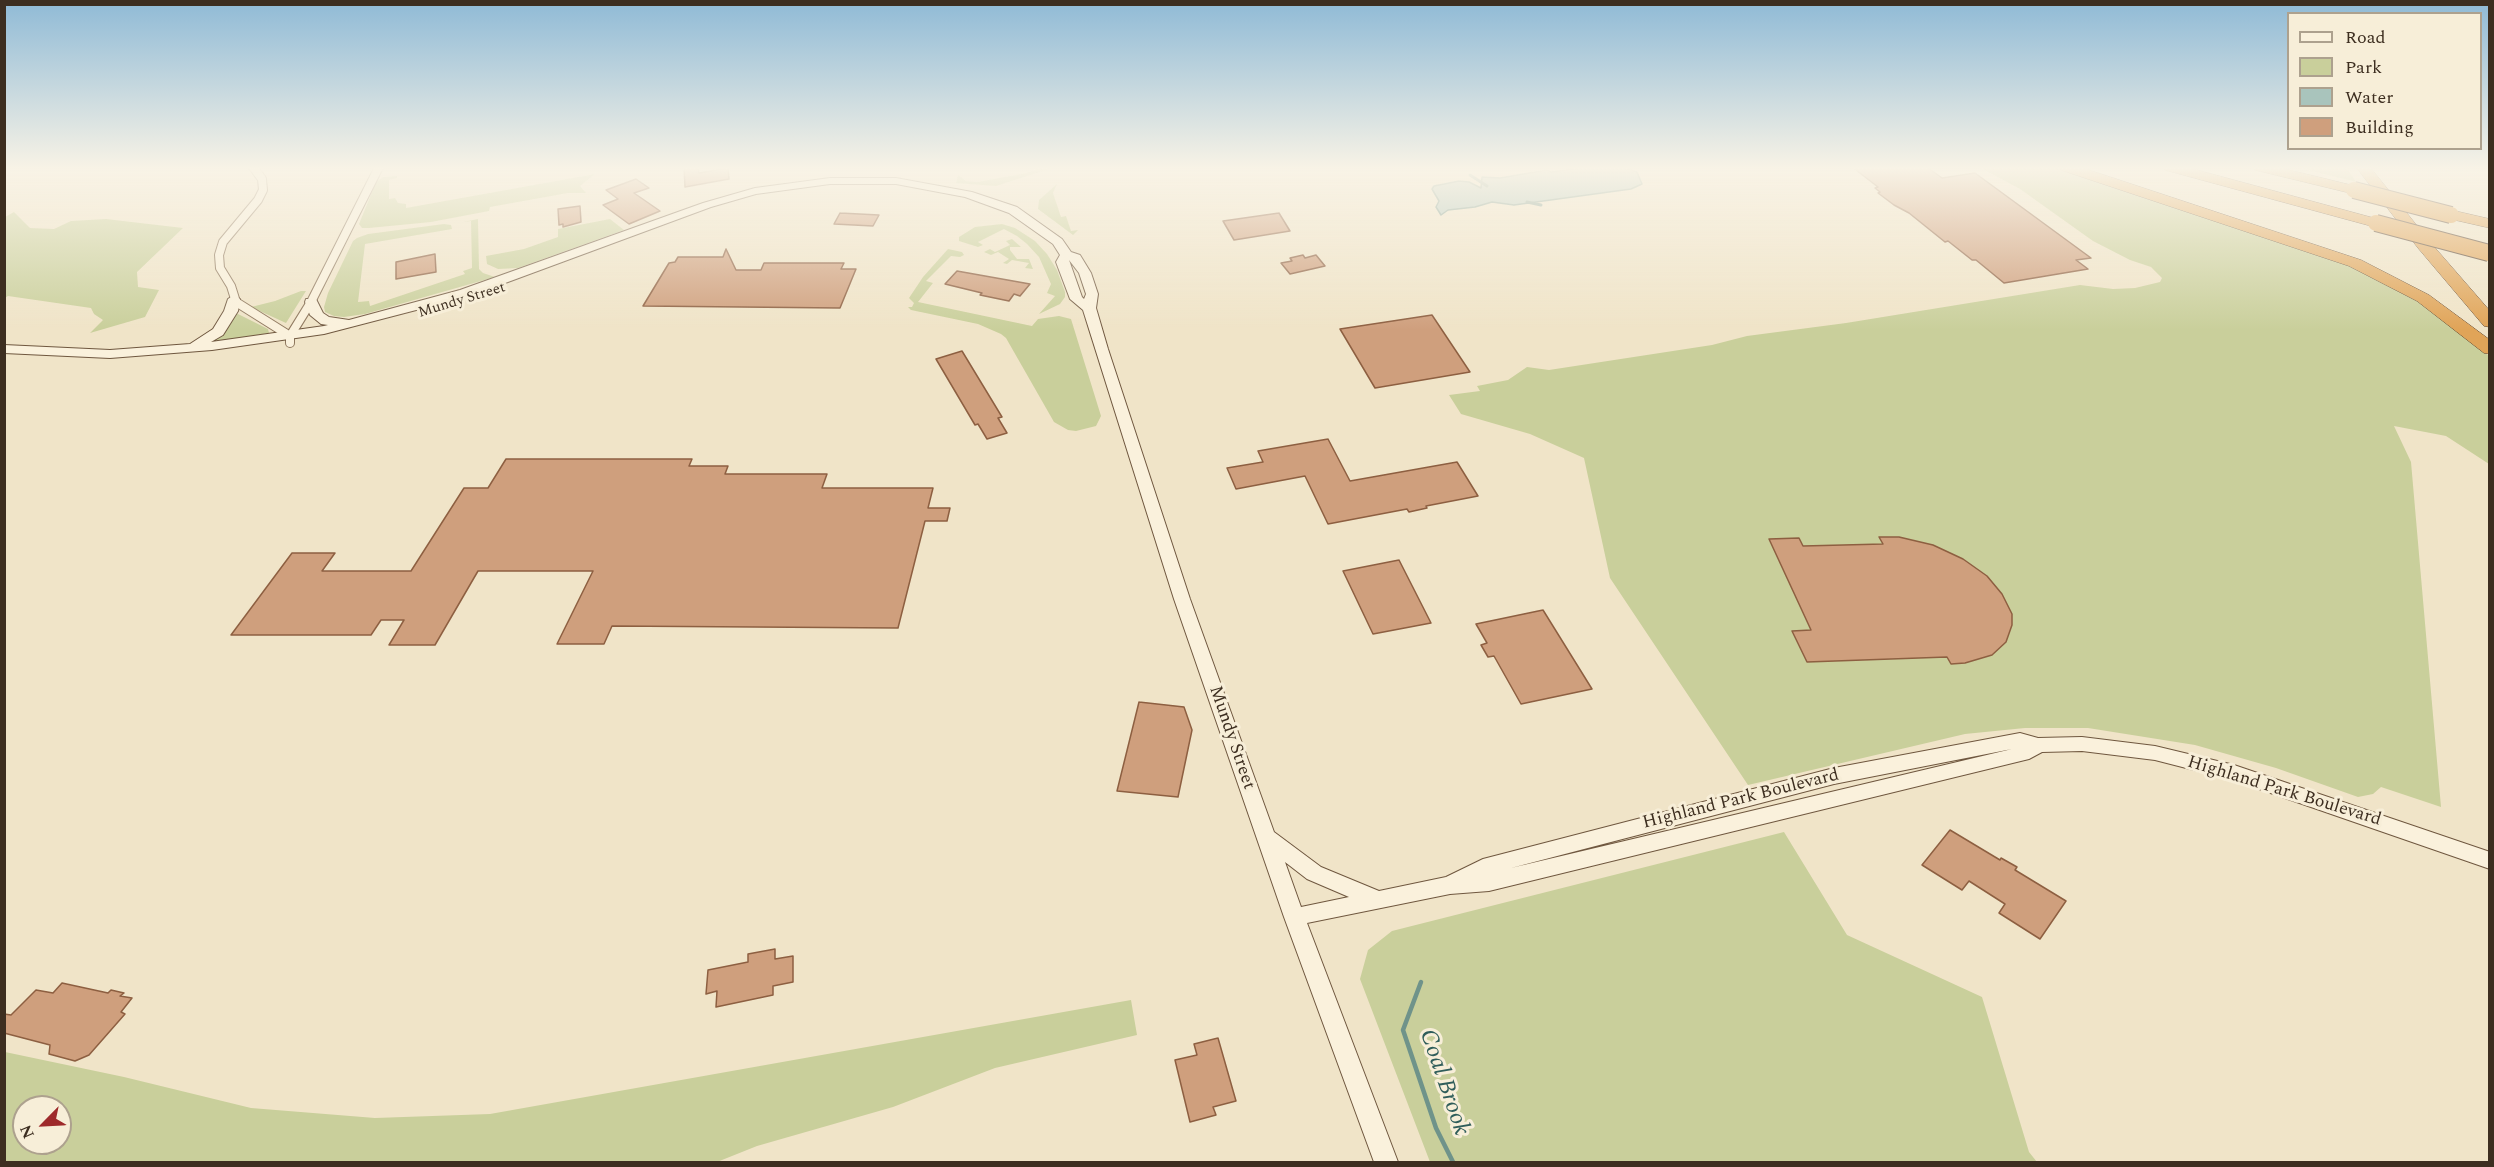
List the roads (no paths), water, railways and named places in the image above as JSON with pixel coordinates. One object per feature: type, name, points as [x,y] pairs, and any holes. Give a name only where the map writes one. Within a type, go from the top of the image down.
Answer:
[{"type":"highway","points":[[2230,221],[2355,263],[2423,298],[2490,349]]},
{"type":"highway","points":[[2370,221],[2489,253]]},
{"type":"highway","points":[[2405,221],[2490,322]]},
{"type":"highway","points":[[2421,221],[2490,302]]},
{"type":"main road","name":"Mundy Street","points":[[4,349],[110,354],[290,340],[486,287],[662,221]]},
{"type":"main road","name":"Mundy Street","points":[[4,359],[53,364],[207,356],[389,323],[491,293],[683,221]]},
{"type":"main road","name":"Mundy Street","points":[[1031,221],[1058,242],[1066,255],[1062,262],[1076,299],[1089,308],[1182,599],[1293,916],[1386,1162]]},
{"type":"main road","points":[[185,349],[205,342],[218,332],[231,310],[234,299]]},
{"type":"main road","points":[[311,302],[317,315],[326,321],[363,321]]},
{"type":"main road","name":"Highland Park Boulevard","points":[[1293,916],[1450,885],[1489,882],[2029,752],[2038,745],[2082,744],[2155,753],[2234,773],[2490,861]]},
{"type":"main road","points":[[1265,836],[1314,873],[1377,899]]},
{"type":"street","points":[[239,221],[226,236],[219,255],[220,268],[233,292],[234,299],[290,340],[352,221]]},
{"type":"waterway","name":"Coal Brook","points":[[1421,982],[1403,1030],[1436,1128],[1453,1162]]}]
